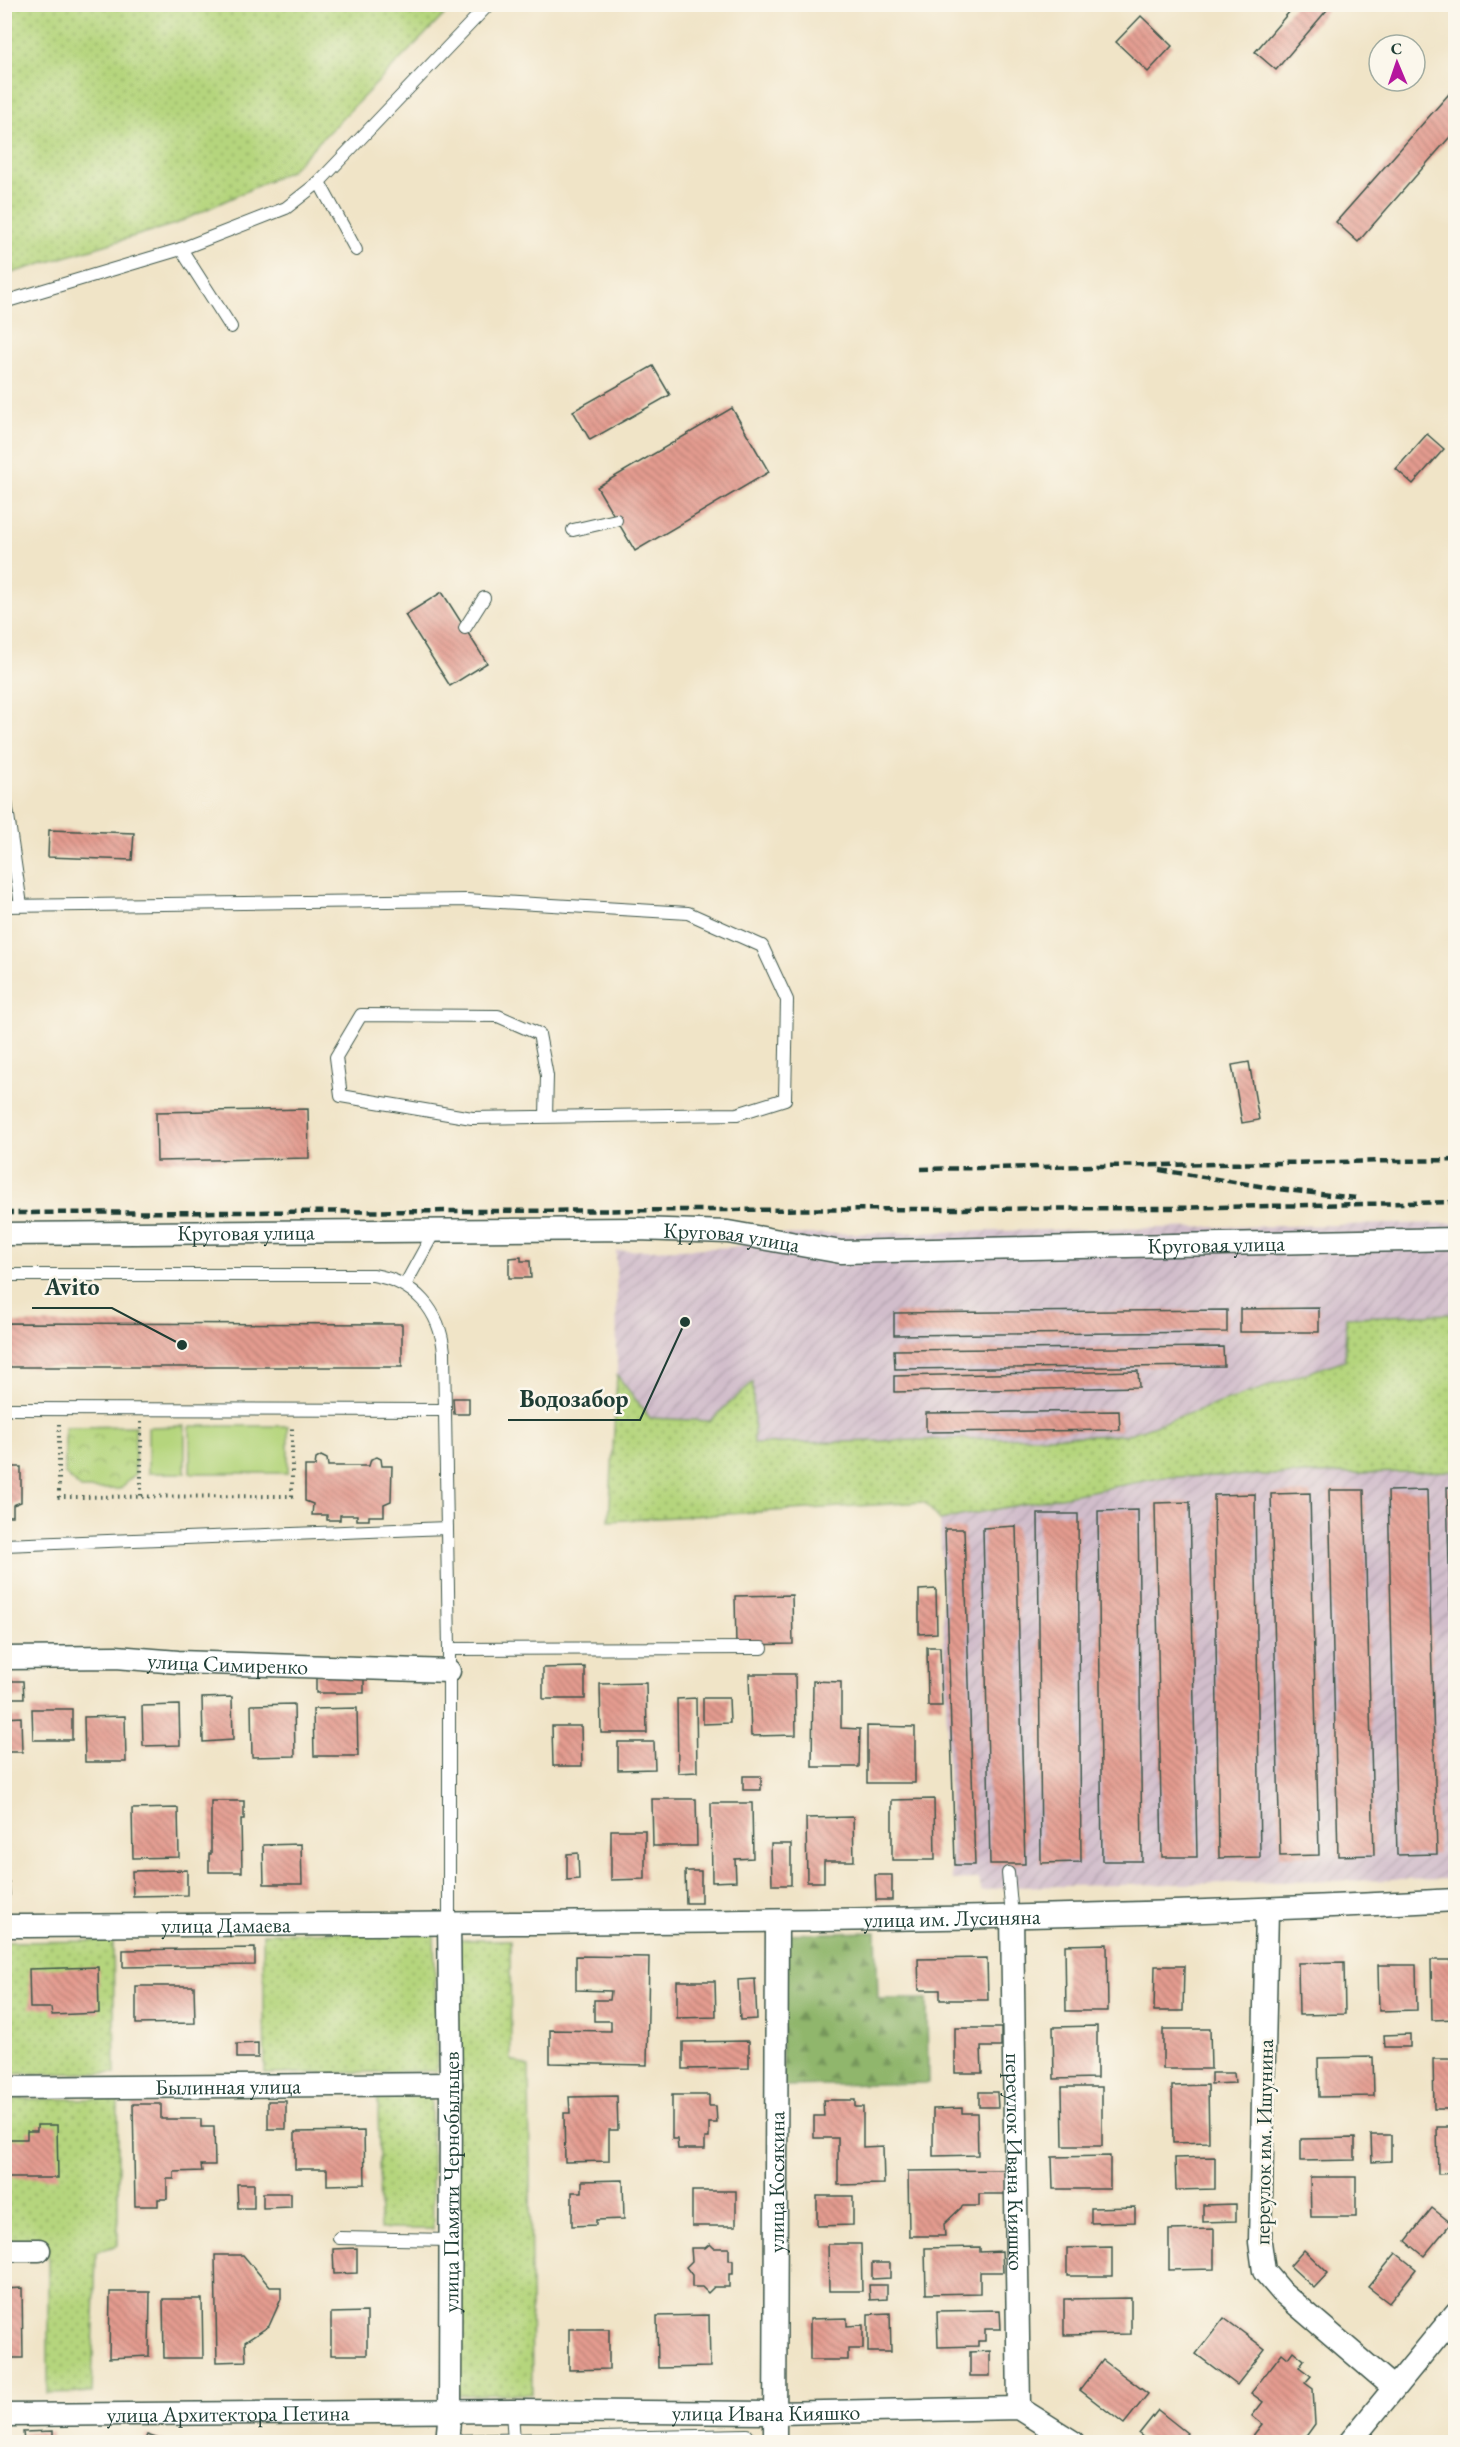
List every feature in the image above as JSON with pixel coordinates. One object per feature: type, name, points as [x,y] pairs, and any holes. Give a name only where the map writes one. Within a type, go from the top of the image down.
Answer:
[{"type":"street","name":"Круговая улица","points":[[4,1234],[637,1229],[728,1232],[841,1252],[1455,1239]]},
{"type":"street","name":"улица Симиренко","points":[[4,1658],[116,1657],[178,1662],[449,1660]]},
{"type":"street","name":"улица им. Лусиняна","points":[[449,1922],[777,1921],[1012,1916],[1267,1910],[1455,1900]]},
{"type":"street","name":"переулок им. Ишунина","points":[[1267,1910],[1260,2242],[1264,2271],[1282,2292],[1394,2388]]},
{"type":"street","name":"переулок Ивана Кияшко","points":[[1012,1916],[1019,2408]]},
{"type":"street","name":"улица Косякина","points":[[775,2442],[777,1921]]},
{"type":"street","name":"улица Дамаева","points":[[4,1926],[449,1922]]},
{"type":"street","name":"улица Памяти Чернобыльцев","points":[[447,2442],[450,2411],[451,2240],[449,1922]]},
{"type":"street","name":"Былинная улица","points":[[4,2088],[451,2084]]},
{"type":"street","points":[[4,2250],[39,2250]]},
{"type":"street","points":[[1350,2442],[1455,2313]]},
{"type":"street","points":[[1019,2408],[1068,2441]]},
{"type":"street","name":"улица Ивана Кияшко","points":[[450,2411],[775,2414],[1019,2408]]},
{"type":"street","name":"улица Архитектора Петина","points":[[4,2415],[450,2411]]},
{"type":"lane","points":[[4,302],[181,249],[286,208],[319,182],[489,4]]},
{"type":"lane","points":[[319,182],[356,250]]},
{"type":"lane","points":[[181,249],[231,327]]},
{"type":"lane","points":[[573,530],[616,520]]},
{"type":"lane","points":[[465,628],[484,598]]},
{"type":"lane","points":[[4,788],[21,905]]},
{"type":"lane","points":[[4,906],[466,900],[688,913],[762,946],[787,1000],[785,1099],[737,1114],[472,1118],[341,1096],[336,1057],[361,1015],[498,1016],[539,1034],[547,1076],[546,1116]]},
{"type":"lane","points":[[405,1285],[435,1230]]},
{"type":"lane","points":[[4,1275],[373,1275],[405,1285],[425,1301],[439,1325],[444,1352],[449,1660],[449,1922]]},
{"type":"lane","points":[[4,1409],[445,1410]]},
{"type":"lane","points":[[4,1545],[447,1528]]},
{"type":"lane","points":[[449,1660],[762,1648]]},
{"type":"lane","points":[[1008,1873],[1012,1916]]},
{"type":"lane","points":[[339,2238],[451,2240]]},
{"type":"lane","points":[[512,2411],[514,2441]]},
{"type":"lane","points":[[447,2442],[747,2435],[747,2442]]},
{"type":"path","points":[[59,1409],[59,1497],[292,1496],[292,1409]]},
{"type":"path","points":[[141,1409],[141,1497]]},
{"type":"shaded area","points":[[1455,1223],[1455,1314],[1346,1317],[1346,1360],[1126,1435],[753,1444],[710,1421],[650,1418],[617,1375],[616,1251],[739,1247],[752,1235]]},
{"type":"shaded area","points":[[1455,1471],[1455,1879],[1009,1887],[981,1891],[979,1879],[952,1880],[940,1520],[1165,1477]]},
{"type":"green space","points":[[5,4],[454,5],[290,171],[175,224],[5,275]]},
{"type":"green space","points":[[1455,1314],[1455,1471],[1165,1477],[940,1520],[924,1502],[609,1521],[617,1375],[650,1418],[710,1421],[753,1382],[754,1444],[1126,1435],[1345,1360],[1346,1317]]},
{"type":"green space","points":[[135,1426],[135,1474],[120,1489],[81,1489],[65,1474],[65,1427]]},
{"type":"green space","points":[[185,1426],[185,1473],[148,1473],[148,1427]]},
{"type":"green space","points":[[190,1426],[288,1426],[288,1473],[190,1473]]},
{"type":"green space","points":[[434,1930],[437,2071],[265,2074],[263,1933]]},
{"type":"green space","points":[[876,1932],[878,1999],[927,1999],[928,2083],[783,2086],[779,1934]]},
{"type":"green space","points":[[451,1940],[510,1940],[511,2060],[529,2067],[532,2394],[455,2395]]},
{"type":"green space","points":[[113,1941],[115,2073],[5,2074],[4,1942]]},
{"type":"green space","points":[[431,2096],[433,2229],[380,2229],[378,2097]]},
{"type":"green space","points":[[5,2099],[118,2099],[118,2245],[96,2252],[92,2393],[48,2394],[48,2243],[5,2242]]},
{"type":"building","points":[[1296,4],[1332,4],[1276,70],[1255,52]]},
{"type":"building","points":[[1141,16],[1172,46],[1148,72],[1116,42]]},
{"type":"building","points":[[1456,86],[1456,130],[1358,242],[1336,222]]},
{"type":"building","points":[[653,366],[670,395],[590,440],[573,411]]},
{"type":"building","points":[[732,408],[769,472],[635,551],[597,487]]},
{"type":"building","points":[[1427,434],[1444,449],[1413,484],[1396,469]]},
{"type":"building","points":[[442,592],[487,663],[450,686],[405,615]]},
{"type":"building","points":[[49,830],[134,833],[132,860],[48,857]]},
{"type":"building","points":[[1249,1062],[1259,1120],[1242,1123],[1232,1065]]},
{"type":"building","points":[[308,1109],[309,1158],[157,1161],[156,1112]]},
{"type":"building","points":[[521,1257],[521,1261],[530,1261],[531,1278],[509,1278],[509,1258]]},
{"type":"building","points":[[1319,1308],[1319,1332],[1240,1332],[1240,1309]]},
{"type":"building","points":[[1227,1310],[1227,1332],[894,1335],[894,1313]]},
{"type":"building","points":[[5,1323],[402,1324],[402,1367],[5,1367]]},
{"type":"building","points":[[1223,1347],[1224,1366],[895,1369],[894,1350]]},
{"type":"building","points":[[1138,1371],[1139,1387],[894,1392],[894,1376]]},
{"type":"building","points":[[453,1398],[469,1398],[469,1414],[454,1414]]},
{"type":"building","points":[[1119,1411],[1120,1430],[926,1432],[926,1413]]},
{"type":"building","points":[[321,1456],[327,1459],[328,1466],[369,1466],[371,1459],[377,1457],[381,1459],[382,1466],[392,1466],[391,1501],[384,1504],[384,1516],[369,1516],[369,1520],[357,1520],[357,1515],[340,1515],[340,1520],[327,1520],[327,1515],[312,1515],[313,1504],[305,1501],[305,1466],[315,1466],[316,1459]]},
{"type":"building","points":[[4,1458],[10,1460],[12,1467],[21,1467],[21,1502],[13,1505],[13,1516],[4,1516]]},
{"type":"building","points":[[1447,1487],[1456,1487],[1456,1755],[1454,1755]]},
{"type":"building","points":[[1329,1490],[1364,1490],[1374,1855],[1338,1856]]},
{"type":"building","points":[[1427,1490],[1437,1854],[1397,1855],[1388,1491]]},
{"type":"building","points":[[1310,1493],[1319,1855],[1280,1856],[1271,1494]]},
{"type":"building","points":[[1255,1494],[1260,1857],[1219,1858],[1214,1495]]},
{"type":"building","points":[[1190,1502],[1197,1857],[1162,1857],[1155,1503]]},
{"type":"building","points":[[1138,1510],[1142,1861],[1102,1861],[1098,1511]]},
{"type":"building","points":[[1038,1514],[1078,1514],[1081,1862],[1041,1863]]},
{"type":"building","points":[[1016,1526],[1025,1864],[990,1864],[983,1528]]},
{"type":"building","points":[[945,1529],[964,1529],[975,1865],[955,1865]]},
{"type":"building","points":[[936,1589],[937,1633],[919,1634],[919,1590]]},
{"type":"building","points":[[792,1595],[793,1644],[736,1645],[735,1596]]},
{"type":"building","points":[[927,1647],[940,1647],[942,1706],[928,1706]]},
{"type":"building","points":[[585,1667],[585,1699],[543,1699],[543,1668]]},
{"type":"building","points":[[316,1674],[364,1674],[364,1693],[316,1693]]},
{"type":"building","points":[[749,1674],[795,1674],[796,1735],[751,1736]]},
{"type":"building","points":[[8,1681],[23,1681],[24,1698],[8,1698]]},
{"type":"building","points":[[813,1681],[841,1682],[841,1728],[860,1729],[859,1767],[812,1767]]},
{"type":"building","points":[[646,1683],[647,1733],[601,1733],[600,1684]]},
{"type":"building","points":[[232,1697],[233,1740],[203,1742],[202,1698]]},
{"type":"building","points":[[696,1698],[697,1772],[678,1773],[677,1699]]},
{"type":"building","points":[[703,1698],[729,1698],[730,1723],[703,1724]]},
{"type":"building","points":[[294,1704],[295,1756],[252,1757],[251,1705]]},
{"type":"building","points":[[179,1705],[180,1745],[143,1746],[142,1706]]},
{"type":"building","points":[[357,1708],[358,1756],[314,1756],[313,1709]]},
{"type":"building","points":[[32,1709],[72,1709],[72,1740],[33,1740]]},
{"type":"building","points":[[125,1716],[126,1762],[85,1762],[84,1717]]},
{"type":"building","points":[[21,1717],[22,1752],[4,1752],[4,1718]]},
{"type":"building","points":[[552,1726],[581,1726],[582,1766],[553,1766]]},
{"type":"building","points":[[867,1726],[915,1727],[915,1783],[867,1783]]},
{"type":"building","points":[[618,1742],[654,1742],[655,1769],[618,1770]]},
{"type":"building","points":[[743,1776],[761,1776],[761,1790],[743,1790]]},
{"type":"building","points":[[652,1799],[696,1799],[697,1846],[653,1846]]},
{"type":"building","points":[[934,1799],[935,1860],[892,1860],[892,1800]]},
{"type":"building","points":[[211,1801],[244,1801],[244,1819],[241,1819],[242,1872],[209,1872]]},
{"type":"building","points":[[711,1803],[752,1803],[753,1858],[735,1859],[736,1881],[712,1882]]},
{"type":"building","points":[[178,1808],[179,1857],[133,1858],[132,1809]]},
{"type":"building","points":[[853,1817],[854,1861],[824,1861],[824,1882],[807,1882],[806,1818]]},
{"type":"building","points":[[611,1830],[645,1830],[645,1879],[611,1880]]},
{"type":"building","points":[[301,1844],[302,1884],[264,1884],[263,1845]]},
{"type":"building","points":[[771,1844],[791,1844],[791,1885],[772,1885]]},
{"type":"building","points":[[578,1853],[579,1879],[567,1880],[567,1854]]},
{"type":"building","points":[[187,1870],[187,1895],[133,1896],[132,1871]]},
{"type":"building","points":[[685,1871],[701,1871],[701,1903],[686,1903]]},
{"type":"building","points":[[875,1875],[892,1875],[892,1900],[876,1900]]},
{"type":"building","points":[[4,1882],[9,1882],[10,1895],[4,1895]]},
{"type":"building","points":[[1107,1944],[1108,2011],[1066,2011],[1065,1945]]},
{"type":"building","points":[[255,1948],[255,1965],[123,1967],[123,1950]]},
{"type":"building","points":[[576,1956],[649,1957],[647,2065],[550,2063],[550,2030],[611,2031],[611,2021],[594,2021],[594,2000],[610,2000],[611,1991],[576,1990]]},
{"type":"building","points":[[987,1958],[988,2000],[940,2000],[940,1990],[919,1990],[918,1959]]},
{"type":"building","points":[[1431,1960],[1456,1960],[1456,2019],[1432,2020]]},
{"type":"building","points":[[1344,1962],[1345,2014],[1299,2015],[1298,1963]]},
{"type":"building","points":[[1378,1965],[1416,1965],[1417,2010],[1379,2011]]},
{"type":"building","points":[[1155,1966],[1184,1966],[1183,2011],[1154,2011]]},
{"type":"building","points":[[98,1967],[99,2013],[52,2015],[51,2008],[30,2008],[29,1969]]},
{"type":"building","points":[[755,1979],[757,2019],[740,2020],[738,1980]]},
{"type":"building","points":[[677,1981],[715,1981],[716,2017],[677,2018]]},
{"type":"building","points":[[136,1986],[194,1986],[195,2023],[136,2024]]},
{"type":"building","points":[[1097,2026],[1097,2078],[1054,2079],[1053,2027]]},
{"type":"building","points":[[955,2028],[1001,2028],[1001,2047],[981,2047],[982,2073],[955,2073]]},
{"type":"building","points":[[1163,2029],[1210,2029],[1211,2069],[1163,2069]]},
{"type":"building","points":[[1410,2034],[1410,2047],[1385,2047],[1384,2035]]},
{"type":"building","points":[[749,2041],[749,2068],[683,2069],[683,2042]]},
{"type":"building","points":[[258,2043],[258,2058],[237,2058],[237,2044]]},
{"type":"building","points":[[1373,2057],[1374,2096],[1319,2097],[1318,2058]]},
{"type":"building","points":[[1433,2059],[1456,2059],[1456,2109],[1434,2109]]},
{"type":"building","points":[[1211,2073],[1234,2073],[1235,2083],[1211,2084]]},
{"type":"building","points":[[1208,2085],[1209,2142],[1173,2143],[1172,2086]]},
{"type":"building","points":[[1062,2087],[1102,2087],[1102,2146],[1063,2146]]},
{"type":"building","points":[[979,2092],[997,2092],[998,2107],[979,2107]]},
{"type":"building","points":[[672,2095],[709,2095],[709,2106],[716,2106],[717,2123],[709,2123],[709,2138],[705,2138],[705,2149],[678,2149],[677,2139],[672,2139]]},
{"type":"building","points":[[617,2096],[618,2130],[609,2130],[609,2161],[565,2162],[564,2113],[570,2113],[569,2097]]},
{"type":"building","points":[[823,2100],[855,2100],[855,2107],[863,2107],[863,2147],[883,2146],[884,2184],[838,2185],[838,2138],[814,2138],[814,2116],[824,2116]]},
{"type":"building","points":[[268,2101],[286,2101],[286,2129],[268,2129]]},
{"type":"building","points":[[133,2104],[161,2104],[161,2119],[201,2119],[201,2127],[214,2127],[215,2165],[201,2165],[202,2171],[174,2172],[174,2179],[167,2179],[167,2199],[158,2199],[158,2206],[135,2206]]},
{"type":"building","points":[[962,2108],[962,2113],[977,2113],[978,2155],[933,2156],[933,2109]]},
{"type":"building","points":[[37,2125],[57,2125],[58,2178],[4,2178],[4,2139],[27,2139],[27,2131],[37,2131]]},
{"type":"building","points":[[1437,2127],[1456,2127],[1456,2173],[1438,2174]]},
{"type":"building","points":[[364,2131],[365,2184],[327,2185],[327,2169],[295,2169],[295,2132]]},
{"type":"building","points":[[1371,2135],[1391,2135],[1391,2161],[1372,2162]]},
{"type":"building","points":[[1355,2138],[1355,2160],[1301,2161],[1301,2139]]},
{"type":"building","points":[[1110,2156],[1110,2189],[1053,2189],[1052,2157]]},
{"type":"building","points":[[1215,2157],[1215,2189],[1176,2190],[1175,2158]]},
{"type":"building","points":[[1005,2170],[1006,2194],[979,2194],[979,2206],[963,2206],[944,2224],[945,2236],[909,2236],[908,2171]]},
{"type":"building","points":[[1310,2177],[1356,2177],[1356,2217],[1311,2217]]},
{"type":"building","points":[[623,2180],[624,2219],[596,2220],[596,2225],[572,2226],[572,2192],[582,2192],[582,2181]]},
{"type":"building","points":[[237,2184],[254,2184],[254,2208],[238,2208]]},
{"type":"building","points":[[692,2191],[736,2191],[736,2226],[692,2226]]},
{"type":"building","points":[[263,2193],[291,2193],[291,2207],[263,2208]]},
{"type":"building","points":[[817,2196],[853,2196],[853,2225],[817,2226]]},
{"type":"building","points":[[1236,2204],[1236,2221],[1203,2222],[1203,2205]]},
{"type":"building","points":[[1135,2207],[1135,2222],[1091,2223],[1091,2208]]},
{"type":"building","points":[[1432,2208],[1451,2223],[1424,2256],[1406,2241]]},
{"type":"building","points":[[1214,2229],[1214,2269],[1169,2270],[1169,2230]]},
{"type":"building","points":[[710,2244],[714,2248],[729,2248],[729,2260],[733,2260],[733,2274],[729,2274],[729,2287],[714,2287],[708,2293],[702,2287],[692,2287],[692,2275],[686,2267],[692,2261],[691,2248],[705,2248]]},
{"type":"building","points":[[828,2244],[861,2244],[862,2291],[829,2291]]},
{"type":"building","points":[[980,2247],[980,2252],[1002,2251],[1003,2272],[980,2272],[980,2293],[926,2294],[925,2248]]},
{"type":"building","points":[[1112,2247],[1112,2276],[1067,2276],[1067,2248]]},
{"type":"building","points":[[357,2248],[357,2273],[334,2274],[333,2249]]},
{"type":"building","points":[[1304,2250],[1328,2273],[1314,2288],[1290,2266]]},
{"type":"building","points":[[1396,2253],[1416,2269],[1389,2303],[1368,2287]]},
{"type":"building","points":[[215,2255],[243,2255],[270,2287],[281,2287],[281,2299],[269,2326],[245,2342],[246,2361],[217,2362]]},
{"type":"building","points":[[872,2263],[890,2263],[890,2278],[872,2279]]},
{"type":"building","points":[[869,2285],[887,2285],[887,2299],[870,2300]]},
{"type":"building","points":[[22,2288],[23,2358],[4,2358],[4,2289]]},
{"type":"building","points":[[110,2292],[150,2292],[149,2356],[109,2358]]},
{"type":"building","points":[[1131,2298],[1131,2334],[1064,2335],[1064,2299]]},
{"type":"building","points":[[163,2299],[202,2299],[203,2358],[164,2358]]},
{"type":"building","points":[[1000,2310],[1001,2329],[985,2329],[985,2341],[978,2341],[978,2346],[938,2347],[937,2311]]},
{"type":"building","points":[[367,2312],[367,2355],[331,2355],[331,2313]]},
{"type":"building","points":[[890,2313],[891,2352],[868,2352],[868,2314]]},
{"type":"building","points":[[709,2315],[710,2367],[658,2368],[657,2316]]},
{"type":"building","points":[[847,2318],[847,2326],[863,2325],[863,2349],[848,2349],[848,2360],[810,2360],[810,2319]]},
{"type":"building","points":[[1224,2318],[1265,2349],[1237,2385],[1196,2354]]},
{"type":"building","points":[[569,2329],[609,2329],[609,2369],[569,2370]]},
{"type":"building","points":[[990,2351],[990,2376],[970,2376],[970,2352]]},
{"type":"building","points":[[1293,2351],[1304,2360],[1299,2367],[1311,2376],[1305,2383],[1313,2389],[1315,2424],[1302,2442],[1248,2442],[1262,2424],[1252,2416],[1263,2402],[1251,2393],[1282,2353],[1288,2358]]},
{"type":"building","points":[[1103,2360],[1148,2394],[1124,2424],[1080,2390]]},
{"type":"building","points":[[1158,2410],[1187,2433],[1179,2442],[1149,2442],[1139,2434]]},
{"type":"building","points":[[53,2431],[53,2442],[24,2442],[23,2432]]},
{"type":"building","points":[[147,2435],[168,2442],[144,2442]]},
{"type":"railway","points":[[921,1169],[1456,1160]]},
{"type":"railway","points":[[1160,1170],[1278,1189],[1356,1198]]},
{"type":"railway","points":[[4,1213],[1171,1208],[1456,1202]]},
{"type":"place","name":"Водозабор","points":[[685,1322]]},
{"type":"place","name":"Avito","points":[[182,1345]]}]
